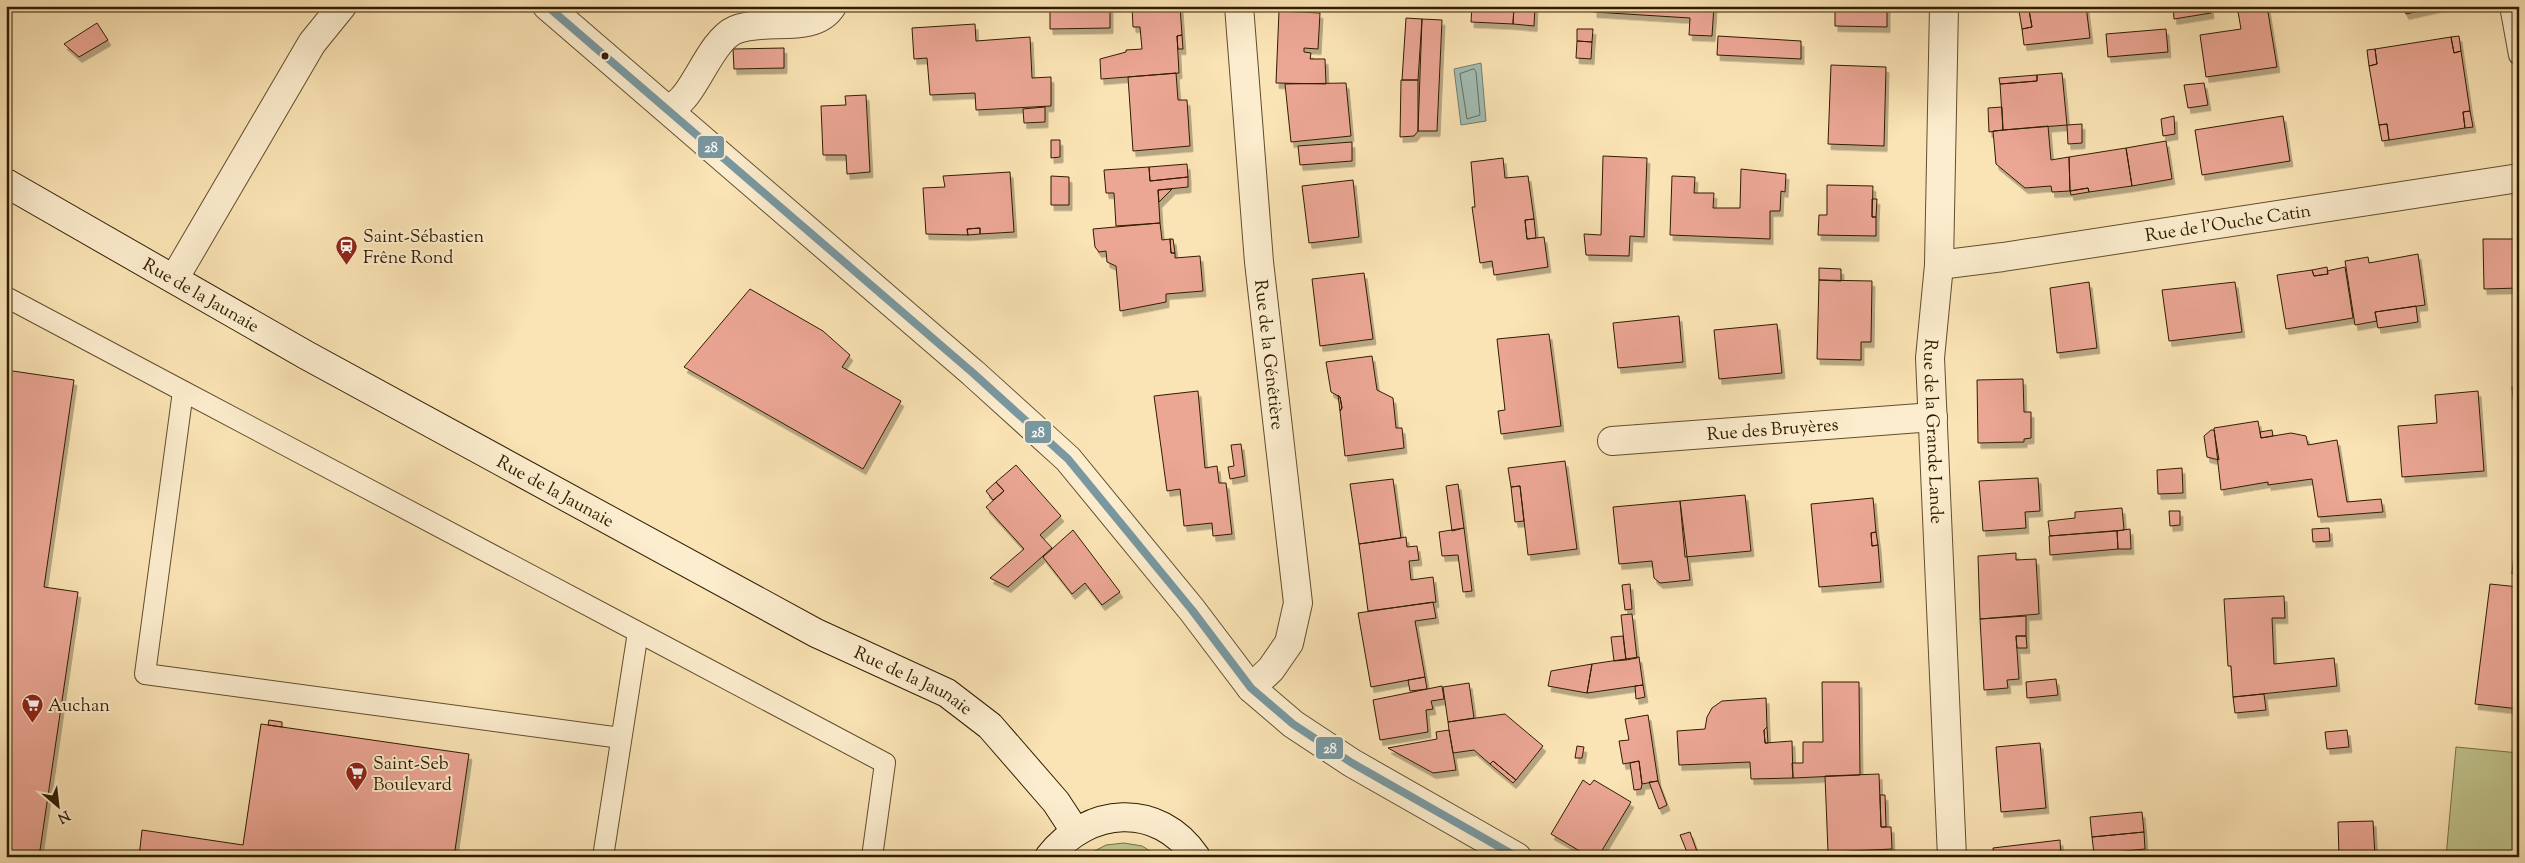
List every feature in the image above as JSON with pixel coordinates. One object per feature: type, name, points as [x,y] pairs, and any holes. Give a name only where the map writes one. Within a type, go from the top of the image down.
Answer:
[{"type":"street","points":[[174,279],[312,43],[342,6]]},
{"type":"street","points":[[547,6],[669,109],[966,367],[1068,459],[1192,610],[1251,688],[1293,724],[1352,764],[1517,857]]},
{"type":"street","points":[[669,109],[683,98],[718,46],[734,31],[762,23],[805,24],[826,15],[832,6]]},
{"type":"street","name":"Rue de la Génêtière","points":[[1239,6],[1259,262],[1298,603],[1289,643],[1270,670],[1251,688]]},
{"type":"street","name":"Rue de la Grande Lande","points":[[1944,6],[1939,265],[1930,358],[1952,857]]},
{"type":"street","name":"Rue de l'Ouche Catin","points":[[1939,265],[1986,260],[2519,178]]},
{"type":"street","name":"Rue de la Jaunaie","points":[[6,183],[306,355],[816,633],[947,693],[990,726],[1056,802],[1074,831]]},
{"type":"street","name":"Rue des Bruyères","points":[[1612,441],[1933,417]]},
{"type":"street","points":[[1049,857],[1060,842],[1074,831],[1094,822],[1114,817],[1136,817],[1156,823],[1174,833],[1196,857]]},
{"type":"lane","points":[[2510,6],[2519,55]]},
{"type":"lane","points":[[6,297],[885,763],[872,857]]},
{"type":"lane","points":[[182,391],[145,674],[621,738]]},
{"type":"lane","points":[[603,857],[638,632]]},
{"type":"green space","points":[[2456,747],[2519,753],[2519,857],[2446,857]]},
{"type":"green space","points":[[1124,843],[1142,846],[1160,857],[1083,857],[1106,845]]},
{"type":"water","points":[[1481,63],[1486,121],[1461,125],[1454,69]]},
{"type":"building","points":[[1050,6],[1110,6],[1110,28],[1050,29]]},
{"type":"building","points":[[1132,6],[1180,6],[1182,35],[1177,36],[1179,73],[1101,79],[1100,59],[1126,52],[1126,50],[1142,49],[1140,27],[1133,27]]},
{"type":"building","points":[[1472,6],[1514,6],[1513,24],[1471,22]]},
{"type":"building","points":[[1514,6],[1535,6],[1534,26],[1513,24]]},
{"type":"building","points":[[1594,6],[1714,6],[1712,36],[1689,35],[1690,18],[1594,12]]},
{"type":"building","points":[[1835,6],[1887,6],[1887,27],[1835,26]]},
{"type":"building","points":[[2019,6],[2086,6],[2090,38],[2024,45],[2022,29],[2032,27],[2029,10],[2019,11]]},
{"type":"building","points":[[2173,6],[2210,6],[2211,13],[2174,19]]},
{"type":"building","points":[[2237,6],[2267,6],[2277,67],[2206,77],[2200,35],[2241,29]]},
{"type":"building","points":[[2402,6],[2441,6],[2406,14]]},
{"type":"building","points":[[2029,10],[2032,27],[2022,29],[2019,11]]},
{"type":"building","points":[[1279,11],[1320,13],[1318,49],[1304,48],[1304,52],[1311,53],[1310,59],[1325,59],[1326,84],[1276,83]]},
{"type":"building","points":[[1406,18],[1422,19],[1418,80],[1402,80]]},
{"type":"building","points":[[1422,19],[1442,20],[1437,131],[1418,131]]},
{"type":"building","points":[[97,23],[108,40],[79,57],[64,44]]},
{"type":"building","points":[[975,24],[976,41],[1030,37],[1032,78],[1051,77],[1051,106],[976,110],[975,93],[930,95],[927,58],[914,59],[912,28]]},
{"type":"building","points":[[1577,29],[1593,29],[1592,42],[1577,41]]},
{"type":"building","points":[[2166,29],[2168,52],[2108,57],[2106,34]]},
{"type":"building","points":[[1182,35],[1183,49],[1178,49],[1177,36]]},
{"type":"building","points":[[1718,36],[1801,41],[1801,59],[1717,55]]},
{"type":"building","points":[[2459,36],[2461,51],[2454,53],[2451,37]]},
{"type":"building","points":[[2451,37],[2454,53],[2461,51],[2470,111],[2463,112],[2465,128],[2389,140],[2387,124],[2379,125],[2369,66],[2377,64],[2375,49]]},
{"type":"building","points":[[1577,41],[1592,42],[1591,59],[1576,58]]},
{"type":"building","points":[[784,48],[784,68],[734,69],[733,49]]},
{"type":"building","points":[[2375,49],[2377,64],[2369,66],[2367,50]]},
{"type":"building","points":[[1831,65],[1886,67],[1884,146],[1828,144]]},
{"type":"building","points":[[1176,73],[1178,100],[1187,100],[1190,146],[1133,151],[1128,77]]},
{"type":"building","points":[[2062,73],[2067,125],[2003,130],[2000,84],[2037,81],[2037,75]]},
{"type":"building","points":[[2037,75],[2037,81],[2000,84],[1999,78]]},
{"type":"building","points":[[1401,80],[1418,80],[1418,131],[1414,136],[1400,137]]},
{"type":"building","points":[[1346,83],[1351,136],[1291,142],[1285,84]]},
{"type":"building","points":[[2204,83],[2208,105],[2188,108],[2184,85]]},
{"type":"building","points":[[866,95],[870,172],[847,174],[846,155],[823,155],[821,106],[846,105],[845,96]]},
{"type":"building","points":[[1045,107],[1045,122],[1024,123],[1023,109]]},
{"type":"building","points":[[2002,107],[2003,130],[1989,132],[1988,108]]},
{"type":"building","points":[[2470,111],[2473,127],[2465,128],[2463,112]]},
{"type":"building","points":[[2174,116],[2175,134],[2163,136],[2161,119]]},
{"type":"building","points":[[2283,116],[2290,161],[2202,175],[2195,130]]},
{"type":"building","points":[[2082,124],[2082,143],[2068,144],[2067,125]]},
{"type":"building","points":[[2387,124],[2389,140],[2382,141],[2379,125]]},
{"type":"building","points":[[2048,126],[2051,160],[2069,157],[2070,191],[2052,192],[2051,186],[2025,188],[1996,164],[1993,131]]},
{"type":"building","points":[[1051,140],[1060,140],[1060,157],[1051,158]]},
{"type":"building","points":[[2166,141],[2172,179],[2132,186],[2126,148]]},
{"type":"building","points":[[1352,142],[1352,161],[1300,165],[1298,146]]},
{"type":"building","points":[[2126,148],[2132,186],[2089,192],[2088,188],[2070,191],[2069,157]]},
{"type":"building","points":[[1603,156],[1647,158],[1644,237],[1630,236],[1629,256],[1586,255],[1584,234],[1601,235]]},
{"type":"building","points":[[1503,158],[1505,178],[1528,176],[1534,219],[1525,220],[1527,239],[1544,237],[1548,267],[1494,275],[1492,261],[1480,263],[1472,207],[1475,207],[1471,162]]},
{"type":"building","points":[[1187,164],[1188,177],[1150,181],[1149,167]]},
{"type":"building","points":[[1149,167],[1150,181],[1188,177],[1188,187],[1158,190],[1160,223],[1116,226],[1114,193],[1106,193],[1104,170]]},
{"type":"building","points":[[1741,169],[1786,174],[1785,192],[1781,191],[1780,211],[1770,211],[1770,239],[1670,235],[1672,176],[1695,177],[1694,193],[1714,193],[1713,208],[1740,208]]},
{"type":"building","points":[[1010,172],[1014,232],[980,234],[980,228],[967,229],[968,235],[926,234],[923,188],[945,187],[943,176]]},
{"type":"building","points":[[1051,176],[1069,177],[1069,205],[1051,205]]},
{"type":"building","points":[[1353,180],[1359,237],[1309,243],[1302,186]]},
{"type":"building","points":[[1827,185],[1873,186],[1872,217],[1876,217],[1876,236],[1818,235],[1819,215],[1827,215]]},
{"type":"building","points":[[2088,188],[2089,192],[2071,195],[2070,191]]},
{"type":"building","points":[[1172,189],[1159,202],[1158,190]]},
{"type":"building","points":[[1872,199],[1877,199],[1876,217],[1872,217]]},
{"type":"building","points":[[1534,219],[1536,238],[1527,239],[1525,220]]},
{"type":"building","points":[[1160,223],[1162,240],[1170,239],[1171,253],[1175,253],[1175,258],[1200,256],[1203,291],[1166,294],[1166,302],[1120,311],[1116,266],[1107,262],[1106,251],[1099,252],[1095,247],[1093,229]]},
{"type":"building","points":[[980,228],[980,234],[968,235],[967,229]]},
{"type":"building","points":[[1170,239],[1173,239],[1175,253],[1171,253]]},
{"type":"building","points":[[2483,239],[2519,239],[2519,288],[2484,289]]},
{"type":"building","points":[[2418,254],[2425,305],[2375,312],[2377,321],[2355,325],[2345,261],[2368,257],[2369,263]]},
{"type":"building","points":[[2327,267],[2328,274],[2314,276],[2312,270]]},
{"type":"building","points":[[2345,267],[2353,318],[2286,329],[2277,275],[2312,270],[2314,276],[2328,274],[2327,271]]},
{"type":"building","points":[[1819,268],[1841,269],[1841,281],[1819,280]]},
{"type":"building","points":[[1364,273],[1373,339],[1320,346],[1312,279]]},
{"type":"building","points":[[1819,280],[1872,281],[1871,342],[1861,342],[1861,360],[1817,359]]},
{"type":"building","points":[[2089,282],[2097,348],[2057,353],[2050,288]]},
{"type":"building","points":[[2235,282],[2242,332],[2169,341],[2162,290]]},
{"type":"building","points":[[750,289],[823,331],[850,355],[842,367],[901,401],[863,469],[684,367]]},
{"type":"building","points":[[2416,306],[2418,322],[2378,328],[2375,312]]},
{"type":"building","points":[[1679,316],[1683,362],[1618,368],[1613,323]]},
{"type":"building","points":[[1777,324],[1782,373],[1719,379],[1714,330]]},
{"type":"building","points":[[1549,334],[1561,426],[1501,434],[1498,411],[1505,410],[1497,339]]},
{"type":"building","points":[[1372,356],[1377,390],[1393,398],[1396,428],[1402,428],[1404,448],[1345,456],[1340,397],[1331,392],[1326,362]]},
{"type":"building","name":"Auchan","points":[[6,370],[74,380],[44,587],[78,592],[39,857],[6,857]]},
{"type":"building","points":[[2023,379],[2024,412],[2031,412],[2031,438],[2024,439],[2024,442],[1978,443],[1977,380]]},
{"type":"building","points":[[2519,386],[2519,408],[2514,408],[2512,387]]},
{"type":"building","points":[[1198,391],[1205,468],[1217,466],[1219,483],[1226,483],[1232,534],[1213,536],[1212,523],[1184,526],[1180,489],[1167,491],[1154,396]]},
{"type":"building","points":[[2478,391],[2484,471],[2402,477],[2398,426],[2437,423],[2435,395]]},
{"type":"building","points":[[1338,395],[1342,408],[1340,411]]},
{"type":"building","points":[[2258,421],[2261,438],[2291,433],[2306,436],[2308,445],[2337,440],[2347,502],[2381,499],[2383,512],[2318,517],[2312,479],[2268,485],[2268,482],[2221,490],[2214,428]]},
{"type":"building","points":[[2211,430],[2214,430],[2219,460],[2207,457],[2204,436]]},
{"type":"building","points":[[2272,430],[2273,436],[2261,438],[2260,432]]},
{"type":"building","points":[[1241,444],[1245,476],[1230,479],[1228,467],[1234,466],[1231,445]]},
{"type":"building","points":[[1565,461],[1577,549],[1528,555],[1520,486],[1511,487],[1508,468]]},
{"type":"building","points":[[1016,465],[1061,516],[1040,535],[1052,548],[1008,587],[990,578],[1024,549],[986,507],[1004,491],[996,482]]},
{"type":"building","points":[[2182,468],[2183,493],[2158,494],[2157,470]]},
{"type":"building","points":[[2038,478],[2040,511],[2025,512],[2026,528],[1983,531],[1979,481]]},
{"type":"building","points":[[1393,479],[1401,538],[1359,544],[1350,484]]},
{"type":"building","points":[[996,482],[1004,491],[993,500],[986,491]]},
{"type":"building","points":[[1458,484],[1464,528],[1452,531],[1446,486]]},
{"type":"building","points":[[1520,486],[1524,521],[1515,522],[1511,487]]},
{"type":"building","points":[[1745,495],[1751,551],[1685,557],[1680,501]]},
{"type":"building","points":[[1873,498],[1876,532],[1871,533],[1872,546],[1878,545],[1881,582],[1819,587],[1811,504]]},
{"type":"building","points":[[1680,501],[1690,580],[1660,583],[1654,578],[1652,561],[1619,564],[1613,507]]},
{"type":"building","points":[[2122,508],[2124,530],[2050,536],[2048,521],[2075,518],[2075,512]]},
{"type":"building","points":[[2169,511],[2180,511],[2180,525],[2170,526]]},
{"type":"building","points":[[1464,528],[1472,591],[1463,592],[1458,555],[1442,556],[1439,532]]},
{"type":"building","points":[[2329,528],[2330,541],[2313,542],[2312,529]]},
{"type":"building","points":[[2130,529],[2131,549],[2118,549],[2117,531]]},
{"type":"building","points":[[1073,530],[1120,592],[1102,605],[1085,583],[1072,594],[1043,557]]},
{"type":"building","points":[[2117,531],[2118,549],[2050,555],[2049,536]]},
{"type":"building","points":[[1876,532],[1878,545],[1872,546],[1871,533]]},
{"type":"building","points":[[1406,537],[1407,547],[1417,546],[1419,560],[1409,561],[1411,580],[1433,577],[1436,602],[1368,611],[1359,544]]},
{"type":"building","points":[[2519,548],[2519,575],[2512,574],[2514,552]]},
{"type":"building","points":[[2016,553],[2016,560],[2036,559],[2039,614],[1980,619],[1978,556]]},
{"type":"building","points":[[1630,584],[1632,609],[1625,610],[1622,585]]},
{"type":"building","points":[[2490,584],[2519,587],[2519,709],[2475,704]]},
{"type":"building","points":[[2284,596],[2285,618],[2272,618],[2274,664],[2334,658],[2337,686],[2233,697],[2231,666],[2228,666],[2224,599]]},
{"type":"building","points":[[1433,602],[1436,618],[1415,621],[1425,677],[1371,687],[1358,613]]},
{"type":"building","points":[[1632,614],[1637,658],[1626,660],[1621,615]]},
{"type":"building","points":[[2026,616],[2026,636],[2016,636],[2019,679],[2007,680],[2008,688],[1984,690],[1980,619]]},
{"type":"building","points":[[1623,636],[1626,660],[1614,661],[1611,637]]},
{"type":"building","points":[[2016,636],[2026,636],[2027,648],[2017,648]]},
{"type":"building","points":[[1639,657],[1643,685],[1587,693],[1592,664]]},
{"type":"building","points":[[1592,664],[1587,693],[1548,686],[1551,671]]},
{"type":"building","points":[[1425,677],[1427,689],[1410,691],[1408,680]]},
{"type":"building","points":[[2056,679],[2058,695],[2027,698],[2026,682]]},
{"type":"building","points":[[1822,682],[1859,682],[1860,775],[1793,778],[1792,763],[1803,763],[1803,742],[1823,742]]},
{"type":"building","points":[[1469,683],[1474,718],[1448,722],[1443,687]]},
{"type":"building","points":[[1643,685],[1645,697],[1636,699],[1635,686]]},
{"type":"building","points":[[1442,686],[1444,699],[1431,701],[1433,709],[1426,710],[1428,732],[1380,740],[1373,700]]},
{"type":"building","points":[[2264,694],[2266,710],[2235,713],[2233,697]]},
{"type":"building","points":[[1766,698],[1767,727],[1764,730],[1765,743],[1792,741],[1793,778],[1751,779],[1750,762],[1679,765],[1677,731],[1705,729],[1707,717],[1712,708],[1722,701]]},
{"type":"building","points":[[1505,714],[1543,746],[1516,780],[1493,761],[1490,764],[1474,750],[1453,753],[1449,730],[1448,722]]},
{"type":"building","points":[[1648,715],[1658,781],[1642,784],[1639,761],[1623,764],[1619,741],[1629,740],[1625,719]]},
{"type":"building","points":[[269,720],[282,722],[282,727],[268,725]]},
{"type":"building","name":"Saint-Seb Boulevard","points":[[261,724],[469,754],[454,857],[139,857],[142,830],[243,845]]},
{"type":"building","points":[[1767,727],[1768,743],[1765,743],[1764,730]]},
{"type":"building","points":[[1449,730],[1456,770],[1433,773],[1388,748],[1437,739],[1436,732]]},
{"type":"building","points":[[2347,730],[2349,747],[2327,749],[2325,732]]},
{"type":"building","points":[[2040,743],[2046,808],[2001,812],[1996,747]]},
{"type":"building","points":[[1577,746],[1584,747],[1582,758],[1575,758]]},
{"type":"building","points":[[1493,761],[1516,780],[1513,783],[1490,764]]},
{"type":"building","points":[[1639,761],[1642,784],[1641,789],[1634,790],[1630,763]]},
{"type":"building","points":[[1879,774],[1881,827],[1891,827],[1892,849],[1828,852],[1825,776]]},
{"type":"building","points":[[1583,780],[1590,785],[1594,780],[1631,802],[1598,857],[1590,857],[1551,834]]},
{"type":"building","points":[[1658,781],[1667,805],[1659,809],[1649,782]]},
{"type":"building","points":[[1880,795],[1885,795],[1886,827],[1881,827]]},
{"type":"building","points":[[2142,812],[2144,832],[2092,837],[2090,817]]},
{"type":"building","points":[[2373,821],[2375,857],[2339,857],[2338,822]]},
{"type":"building","points":[[1690,832],[1699,857],[1689,857],[1680,835]]},
{"type":"building","points":[[2144,832],[2145,849],[2094,854],[2092,837]]},
{"type":"building","points":[[2060,840],[2061,857],[1994,857],[1993,848]]},
{"type":"transit line","name":"28","points":[[547,6],[973,373],[1068,459],[1192,610],[1251,688],[1293,724],[1352,763],[1517,857]]},
{"type":"place","name":"Saint-Sébastien Frêne Rond","points":[[347,265]]},
{"type":"place","name":"Auchan","points":[[32,724]]},
{"type":"place","name":"Saint-Seb Boulevard","points":[[357,792]]}]
